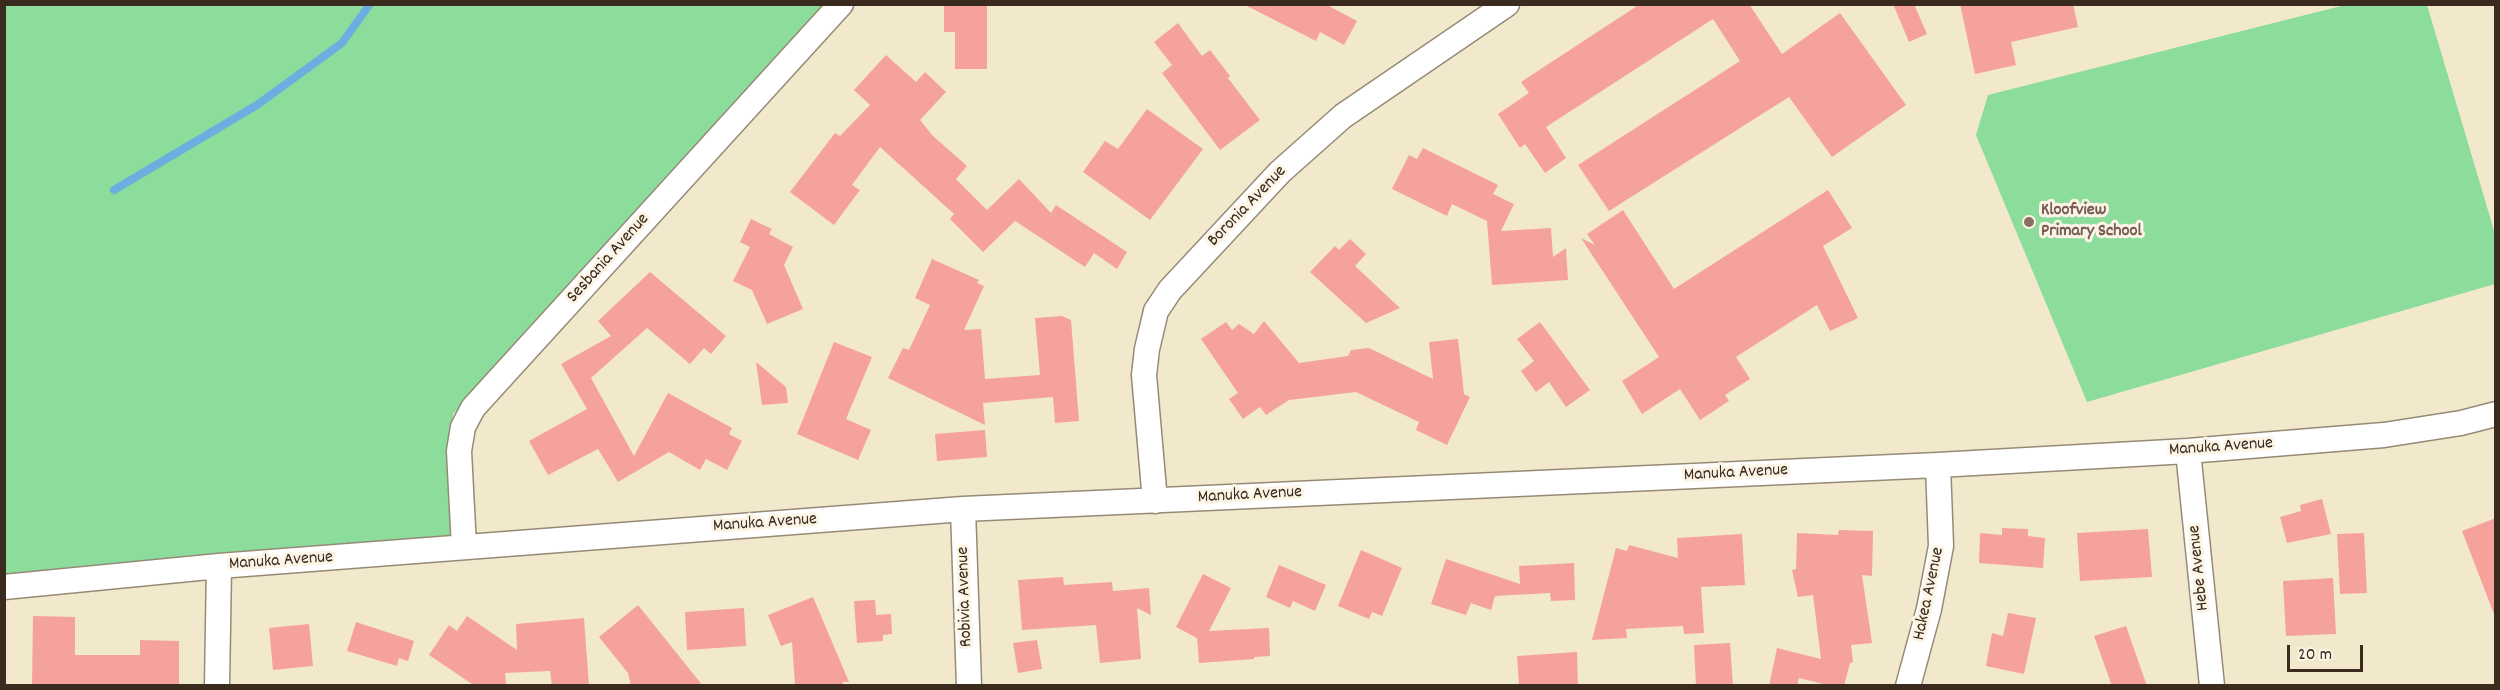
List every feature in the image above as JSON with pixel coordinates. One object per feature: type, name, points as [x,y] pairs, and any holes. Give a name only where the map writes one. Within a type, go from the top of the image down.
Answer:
[{"type":"street","name":"Sesbania Avenue","points":[[464,547],[459,451],[464,427],[473,408],[841,4]]},
{"type":"street","name":"Boronia Avenue","points":[[1155,501],[1144,375],[1156,312],[1170,290],[1280,172],[1342,116],[1507,4]]},
{"type":"street","name":"Manuka Avenue","points":[[4,587],[219,566],[963,509],[1938,465],[2188,451],[2385,435],[2461,423],[2496,414]]},
{"type":"street","name":"Hebe Avenue","points":[[2188,451],[2212,686]]},
{"type":"street","name":"Hakea Avenue","points":[[1908,686],[1929,609],[1941,546],[1938,465]]},
{"type":"street","name":"Robivia Avenue","points":[[963,509],[969,686]]},
{"type":"street","points":[[217,686],[219,566]]},
{"type":"green space","points":[[5,5],[829,5],[453,414],[463,548],[5,584]]},
{"type":"green space","points":[[2345,5],[2427,5],[2495,234],[2495,284],[2087,402],[1976,135],[1988,95]]},
{"type":"building","points":[[944,4],[987,4],[987,69],[955,69],[955,32],[944,32]]},
{"type":"building","points":[[1243,4],[1325,4],[1357,21],[1344,45],[1320,32],[1316,41]]},
{"type":"building","points":[[1640,4],[1749,4],[1782,54],[1840,13],[1906,105],[1832,157],[1789,97],[1609,211],[1578,165],[1740,61],[1713,19],[1546,127],[1566,158],[1545,173],[1525,144],[1520,148],[1498,114],[1529,93],[1521,82]]},
{"type":"building","points":[[1893,4],[1914,4],[1927,34],[1909,42]]},
{"type":"building","points":[[1960,4],[2073,4],[2078,27],[2011,42],[2016,65],[1975,74]]},
{"type":"building","points":[[1178,23],[1202,56],[1210,50],[1260,120],[1220,150],[1162,73],[1172,65],[1154,42]]},
{"type":"building","points":[[886,55],[916,82],[925,72],[946,92],[920,120],[933,136],[967,166],[956,179],[987,210],[1019,179],[1051,213],[1056,205],[1127,252],[1117,269],[1094,253],[1085,267],[1015,221],[983,252],[950,219],[954,214],[880,147],[852,185],[860,190],[834,225],[790,192],[835,133],[840,136],[870,105],[854,90]]},
{"type":"building","points":[[1147,109],[1203,149],[1150,220],[1083,172],[1105,141],[1118,149]]},
{"type":"building","points":[[1423,148],[1498,185],[1493,194],[1514,204],[1501,231],[1551,228],[1553,257],[1566,248],[1568,280],[1492,285],[1487,221],[1452,204],[1447,216],[1392,189],[1409,155],[1417,159]]},
{"type":"building","points":[[1828,190],[1852,228],[1823,246],[1858,318],[1830,331],[1817,305],[1736,357],[1750,379],[1725,395],[1729,401],[1700,420],[1680,389],[1642,414],[1622,381],[1659,357],[1581,238],[1595,245],[1587,234],[1623,210],[1674,289]]},
{"type":"building","points":[[751,219],[772,229],[769,234],[793,247],[784,265],[803,309],[767,324],[752,290],[733,281],[750,247],[740,242]]},
{"type":"building","points":[[1350,239],[1366,254],[1355,266],[1400,308],[1366,323],[1310,272],[1335,246],[1339,250]]},
{"type":"building","points":[[932,259],[979,280],[977,283],[984,286],[964,330],[981,329],[985,379],[1040,375],[1035,318],[1062,316],[1071,320],[1079,421],[1055,423],[1053,397],[983,403],[985,425],[888,378],[903,348],[909,350],[930,305],[915,298]]},
{"type":"building","points":[[650,272],[726,336],[711,354],[704,348],[690,364],[647,328],[591,378],[634,456],[668,393],[732,428],[729,434],[742,441],[727,470],[706,459],[700,470],[669,452],[618,482],[598,449],[548,475],[529,441],[587,409],[561,364],[611,336],[598,321]]},
{"type":"building","points":[[1264,321],[1299,363],[1348,356],[1351,350],[1369,348],[1433,379],[1429,342],[1458,339],[1464,394],[1470,397],[1447,445],[1416,430],[1419,422],[1356,392],[1289,400],[1266,415],[1260,407],[1243,419],[1229,399],[1238,393],[1201,339],[1226,322],[1232,330],[1239,324],[1254,334]]},
{"type":"building","points":[[1540,322],[1590,390],[1566,407],[1549,382],[1536,392],[1521,371],[1534,361],[1517,339]]},
{"type":"building","points":[[834,342],[872,357],[846,419],[871,430],[858,460],[797,434]]},
{"type":"building","points":[[756,362],[786,387],[788,403],[762,405]]},
{"type":"building","points":[[985,430],[987,457],[937,461],[935,434]]},
{"type":"building","points":[[2322,499],[2331,534],[2287,543],[2280,517],[2301,511],[2300,505]]},
{"type":"building","points":[[2496,518],[2496,614],[2494,614],[2462,531]]},
{"type":"building","points":[[2002,528],[2028,529],[2028,536],[2045,538],[2043,568],[1979,563],[1980,533],[2002,535]]},
{"type":"building","points":[[2148,529],[2152,577],[2080,581],[2077,533]]},
{"type":"building","points":[[1839,530],[1873,531],[1872,576],[1862,575],[1872,643],[1851,645],[1853,662],[1850,663],[1844,686],[1831,686],[1799,678],[1797,686],[1769,686],[1777,648],[1821,659],[1813,595],[1798,597],[1792,570],[1796,569],[1797,533],[1838,535]]},
{"type":"building","points":[[2364,533],[2367,593],[2340,594],[2337,534]]},
{"type":"building","points":[[1742,534],[1745,585],[1701,587],[1704,633],[1684,634],[1683,626],[1626,629],[1627,638],[1592,640],[1616,548],[1627,551],[1629,545],[1678,558],[1677,538]]},
{"type":"building","points":[[1361,550],[1402,568],[1382,616],[1372,612],[1369,619],[1338,606]]},
{"type":"building","points":[[1446,559],[1520,584],[1519,566],[1574,563],[1575,600],[1551,601],[1550,593],[1495,596],[1491,610],[1471,603],[1466,615],[1431,604]]},
{"type":"building","points":[[1279,565],[1326,585],[1315,611],[1293,601],[1290,608],[1266,597]]},
{"type":"building","points":[[1203,574],[1231,588],[1209,631],[1269,628],[1270,656],[1199,663],[1197,638],[1176,627]]},
{"type":"building","points":[[1063,577],[1064,585],[1112,582],[1113,591],[1149,588],[1151,615],[1137,608],[1141,659],[1100,663],[1096,625],[1022,630],[1018,580]]},
{"type":"building","points":[[2333,578],[2336,634],[2286,636],[2283,581]]},
{"type":"building","points":[[813,597],[849,682],[843,682],[843,686],[795,686],[792,642],[781,646],[768,615]]},
{"type":"building","points":[[875,600],[876,615],[891,614],[892,634],[883,635],[883,641],[857,643],[854,601]]},
{"type":"building","points":[[638,605],[703,686],[631,686],[628,673],[599,637]]},
{"type":"building","points":[[744,608],[746,646],[687,650],[685,612]]},
{"type":"building","points":[[2008,613],[2036,618],[2024,674],[1986,666],[1992,633],[2003,636]]},
{"type":"building","points":[[33,616],[75,617],[75,655],[140,655],[140,640],[179,641],[179,686],[32,686]]},
{"type":"building","points":[[467,616],[517,650],[516,624],[584,618],[589,686],[552,686],[550,671],[505,673],[506,686],[475,686],[429,655],[449,625],[457,631]]},
{"type":"building","points":[[356,622],[414,641],[408,661],[399,658],[397,666],[347,651]]},
{"type":"building","points":[[309,624],[313,666],[273,670],[269,628]]},
{"type":"building","points":[[2126,626],[2147,686],[2112,686],[2094,636]]},
{"type":"building","points":[[1037,640],[1042,669],[1018,673],[1013,643]]},
{"type":"building","points":[[1730,643],[1733,686],[1696,686],[1694,645]]},
{"type":"building","points":[[1577,652],[1578,686],[1519,686],[1517,656]]},
{"type":"waterway","points":[[114,190],[257,105],[342,43],[370,4]]},
{"type":"place","name":"Kloofview Primary School","points":[[2029,222]]}]
